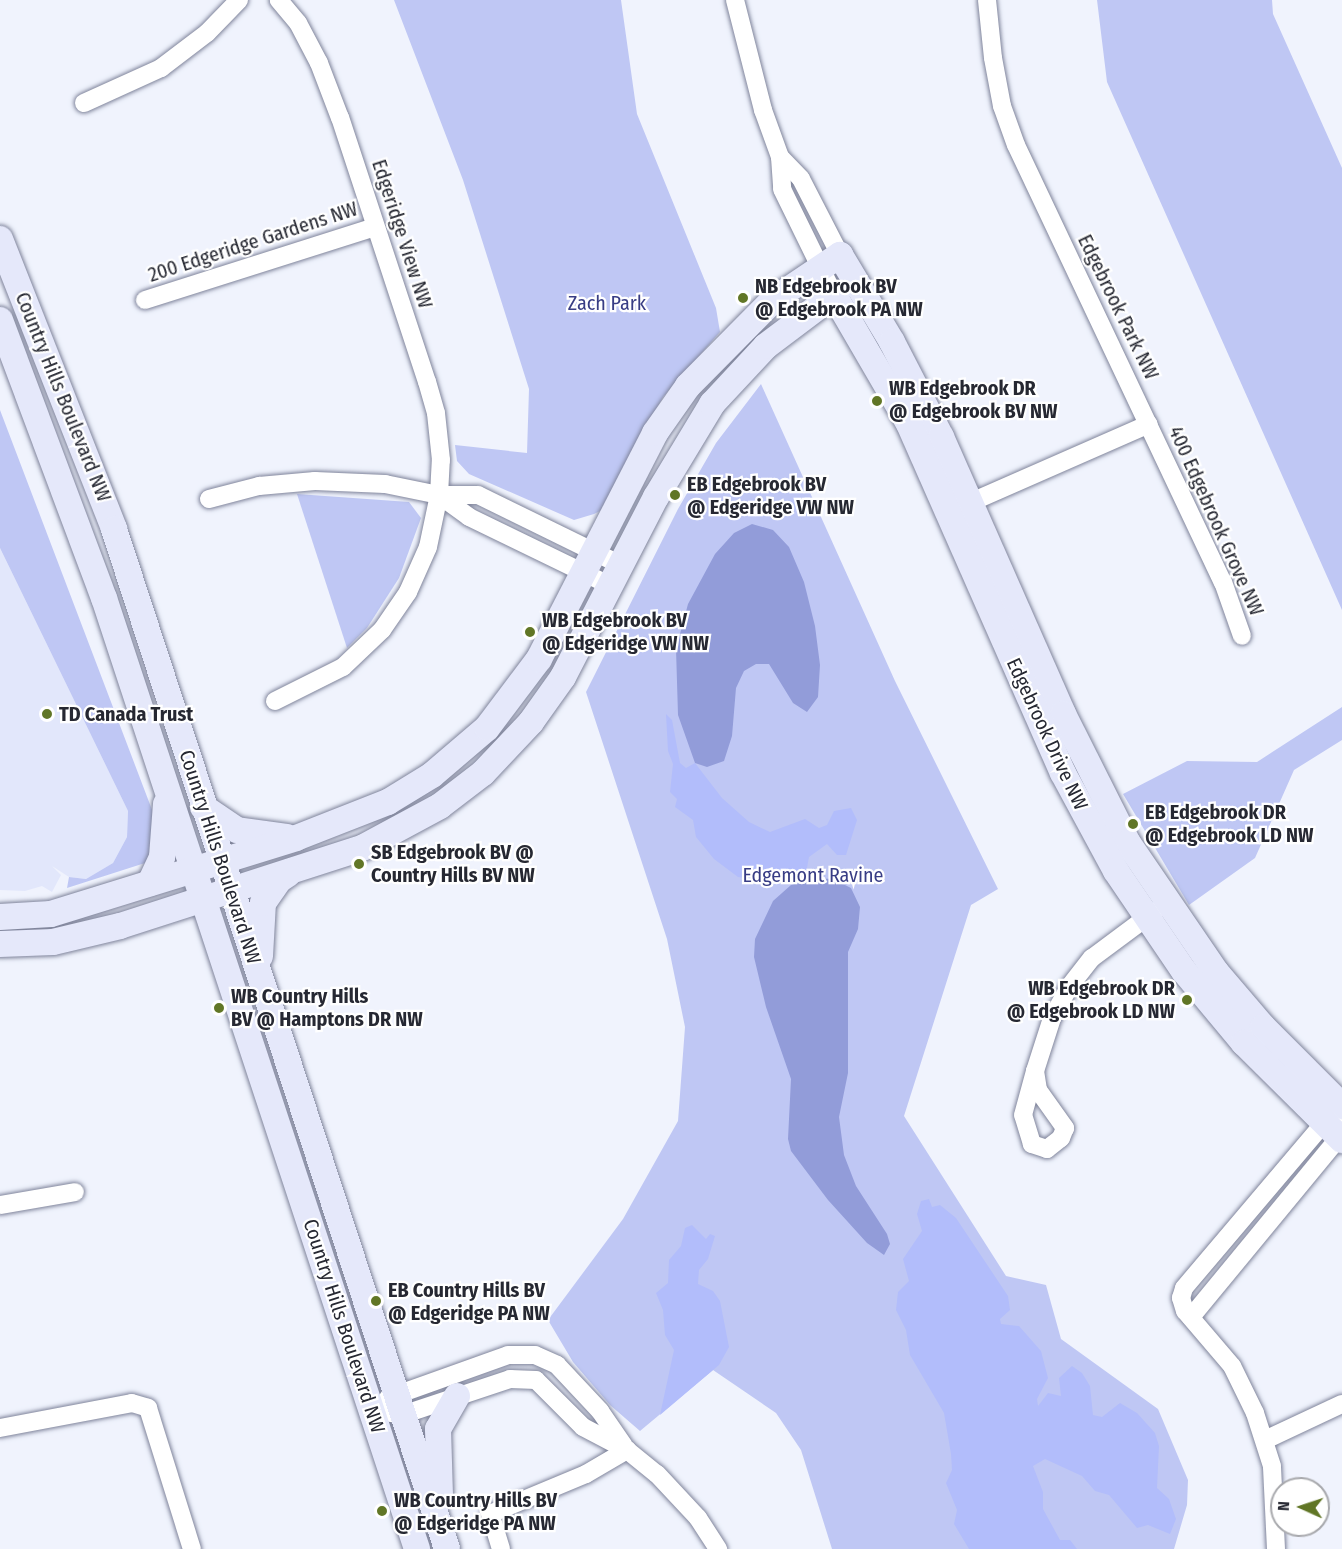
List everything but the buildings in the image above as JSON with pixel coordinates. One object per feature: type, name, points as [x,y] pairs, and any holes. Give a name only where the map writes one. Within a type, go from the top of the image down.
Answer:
[{"type":"street","points":[[84,103],[161,68],[207,33],[238,0]]},
{"type":"street","name":"Edgeridge View NW","points":[[275,701],[343,667],[382,630],[420,568],[439,495],[441,460],[435,413],[319,63],[298,23],[279,0]]},
{"type":"street","points":[[735,0],[763,110],[780,157],[801,179],[835,276]]},
{"type":"street","name":"Edgebrook Park NW","points":[[987,0],[993,58],[1002,106],[1016,145],[1149,424]]},
{"type":"street","name":"200 Edgeridge Gardens NW","points":[[145,300],[375,227]]},
{"type":"street","name":"Country Hills Boulevard NW","points":[[0,238],[114,529],[398,1403],[445,1540]]},
{"type":"street","points":[[0,916],[51,914],[109,899],[150,883],[222,863],[296,838],[388,802],[432,775],[470,744],[501,712],[531,671],[656,433],[688,386],[748,323],[835,276]]},
{"type":"street","points":[[0,944],[79,937],[291,872],[395,833],[440,806],[483,773],[548,700],[656,497],[712,404],[835,276]]},
{"type":"street","name":"Edgebrook Drive NW","points":[[835,276],[909,424],[959,507],[1063,773],[1097,838],[1156,910],[1253,1054],[1339,1126]]},
{"type":"street","name":"Country Hills Boulevard NW","points":[[0,320],[66,492],[167,789],[417,1549]]},
{"type":"street","points":[[959,507],[1149,424]]},
{"type":"street","name":"400 Edgebrook Grove NW","points":[[1149,424],[1223,582],[1242,636]]},
{"type":"street","points":[[209,499],[259,486],[315,481],[385,484],[439,495],[478,495],[616,576]]},
{"type":"street","points":[[150,883],[159,868],[163,848],[167,789]]},
{"type":"street","points":[[203,807],[237,830],[296,838]]},
{"type":"street","points":[[260,979],[263,903],[279,880],[291,872]]},
{"type":"street","points":[[1035,1071],[1052,1018],[1069,987],[1092,958],[1156,910]]},
{"type":"street","points":[[1275,1549],[1276,1497],[1265,1440],[1232,1366],[1182,1306],[1181,1293],[1252,1209],[1339,1126]]},
{"type":"street","points":[[1191,1317],[1270,1223],[1339,1126]]},
{"type":"street","points":[[0,1205],[75,1192]]},
{"type":"street","points":[[1252,1209],[1270,1223]]},
{"type":"street","points":[[398,1403],[508,1355],[535,1355],[557,1365],[600,1411],[627,1450]]},
{"type":"street","points":[[372,1410],[398,1403],[457,1396],[510,1379],[532,1378],[544,1385],[584,1427],[627,1450],[678,1494],[718,1549]]},
{"type":"street","points":[[445,1540],[438,1429],[457,1396]]},
{"type":"street","points":[[0,1428],[132,1403],[148,1408],[192,1549]]},
{"type":"street","points":[[1265,1440],[1342,1404]]},
{"type":"street","points":[[501,1549],[490,1514],[586,1474],[627,1450]]},
{"type":"shaded area","points":[[752,524],[773,530],[789,547],[804,582],[815,626],[820,665],[818,697],[807,712],[793,703],[769,664],[756,664],[744,671],[736,688],[732,736],[724,761],[707,767],[695,763],[678,715],[676,649],[688,604],[715,554],[734,533]]},
{"type":"shaded area","points":[[0,548],[128,811],[127,837],[113,863],[86,879],[69,877],[52,866],[61,875],[52,892],[42,886],[25,891],[0,890]]},
{"type":"shaded area","points":[[666,714],[672,720],[680,763],[686,768],[695,763],[722,798],[749,822],[770,832],[805,819],[819,828],[827,825],[834,811],[851,808],[857,820],[846,855],[837,855],[827,844],[809,857],[806,873],[774,881],[769,873],[761,871],[753,879],[738,877],[714,859],[696,837],[693,820],[675,807],[677,799],[670,792],[673,764],[668,751]]},
{"type":"shaded area","points":[[813,878],[833,879],[851,888],[860,907],[858,929],[848,952],[848,1073],[839,1117],[844,1155],[856,1186],[887,1234],[890,1244],[884,1255],[867,1243],[828,1200],[791,1151],[788,1139],[791,1079],[766,1007],[754,957],[755,939],[773,901],[791,885]]},
{"type":"shaded area","points":[[929,1199],[932,1207],[940,1205],[956,1218],[1008,1296],[1010,1310],[1000,1319],[1001,1324],[1019,1326],[1041,1351],[1048,1378],[1037,1399],[1038,1406],[1048,1393],[1061,1396],[1059,1378],[1072,1366],[1082,1373],[1090,1386],[1093,1415],[1102,1417],[1120,1403],[1137,1413],[1155,1433],[1159,1446],[1157,1488],[1169,1499],[1176,1519],[1170,1534],[1148,1525],[1137,1528],[1109,1495],[1095,1491],[1082,1476],[1045,1459],[1033,1466],[1043,1492],[1043,1509],[1060,1540],[1070,1540],[1077,1549],[969,1549],[954,1524],[957,1510],[946,1483],[952,1470],[944,1413],[910,1355],[906,1330],[896,1310],[898,1292],[909,1281],[903,1259],[922,1231],[917,1214],[921,1201]]},
{"type":"shaded area","points":[[692,1225],[706,1239],[710,1234],[715,1236],[708,1259],[699,1270],[698,1284],[713,1291],[720,1301],[729,1347],[719,1365],[660,1415],[674,1350],[665,1335],[663,1310],[656,1293],[668,1283],[669,1260],[681,1246],[685,1228]]},
{"type":"green space","name":"Zach Park","points":[[394,0],[621,0],[637,114],[716,308],[720,332],[663,397],[602,510],[594,514],[574,520],[469,474],[457,461],[455,445],[527,453],[529,389],[463,180]]},
{"type":"green space","points":[[1097,0],[1272,0],[1273,14],[1342,168],[1342,610],[1107,82]]},
{"type":"green space","name":"Edgemont Ravine","points":[[761,384],[895,681],[998,889],[971,905],[904,1116],[1006,1276],[1046,1285],[1061,1339],[1158,1409],[1188,1480],[1187,1505],[1174,1549],[832,1549],[801,1450],[776,1413],[713,1370],[640,1431],[610,1405],[573,1362],[548,1320],[623,1219],[678,1121],[685,1027],[667,939],[586,692],[678,509],[716,443]]},
{"type":"green space","points":[[0,410],[154,815],[150,853],[145,863],[67,888],[69,877],[86,879],[113,863],[127,837],[128,811],[0,548]]},
{"type":"green space","points":[[297,494],[409,502],[421,518],[399,578],[367,628],[347,648]]},
{"type":"green space","points":[[1342,707],[1342,740],[1294,770],[1255,858],[1189,905],[1123,794],[1187,761],[1257,762]]},
{"type":"place","name":"NB Edgebrook BV @ Edgebrook PA NW","points":[[743,298]]},
{"type":"place","name":"WB Edgebrook DR @ Edgebrook BV NW","points":[[877,401]]},
{"type":"place","name":"EB Edgebrook BV @ Edgeridge VW NW","points":[[675,495]]},
{"type":"place","name":"WB Edgebrook BV @ Edgeridge VW NW","points":[[530,632]]},
{"type":"place","name":"TD Canada Trust","points":[[47,714]]},
{"type":"place","name":"EB Edgebrook DR @ Edgebrook LD NW","points":[[1133,824]]},
{"type":"place","name":"SB Edgebrook BV @ Country Hills BV NW","points":[[359,864]]},
{"type":"place","name":"WB Edgebrook DR @ Edgebrook LD NW","points":[[1187,1000]]},
{"type":"place","name":"WB Country Hills BV @ Hamptons DR NW","points":[[219,1008]]},
{"type":"place","name":"EB Country Hills BV @ Edgeridge PA NW","points":[[376,1301]]},
{"type":"place","name":"WB Country Hills BV @ Edgeridge PA NW","points":[[382,1511]]}]
